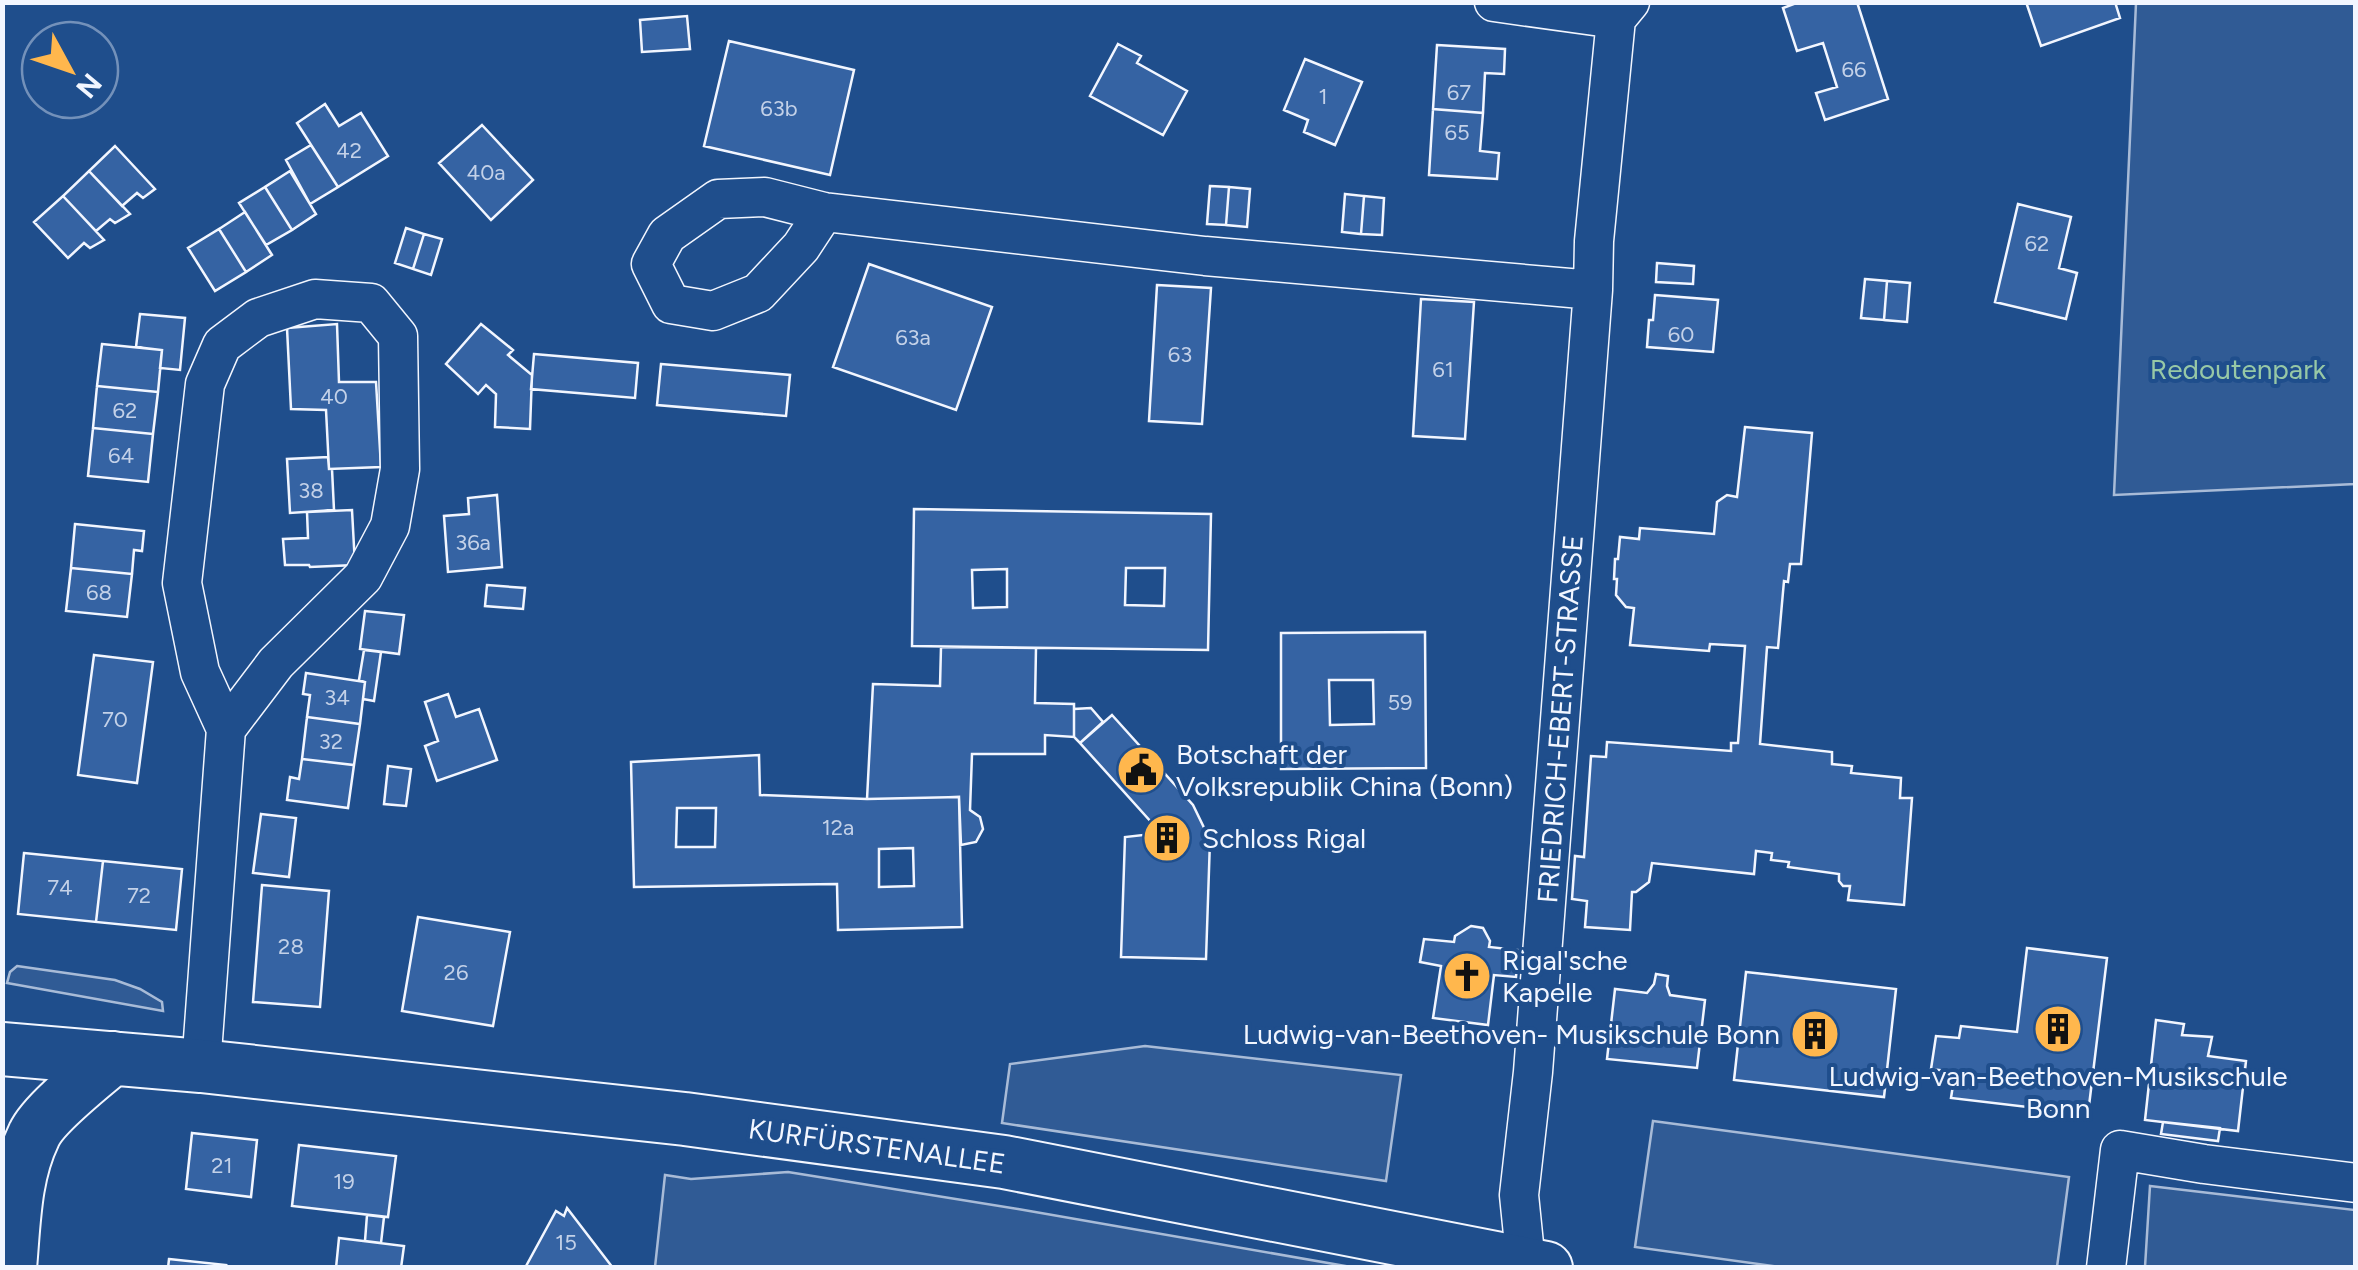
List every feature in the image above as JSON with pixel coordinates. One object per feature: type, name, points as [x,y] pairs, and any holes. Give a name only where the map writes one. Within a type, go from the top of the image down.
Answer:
[{"type":"street","points":[[1494,2],[1623,11]]},
{"type":"street","name":"FRIEDRICH-EBERT-STRASSE","points":[[1533,1266],[1520,1195],[1594,242],[1623,11]]},
{"type":"street","points":[[824,212],[1205,256],[1592,290]]},
{"type":"street","points":[[201,1066],[226,729],[200,672],[182,582],[204,384],[222,345],[258,318],[315,299],[371,304],[398,336],[400,468],[390,526],[363,577],[276,663],[226,729]]},
{"type":"street","name":"KURFÜRSTENALLEE","points":[[2,1048],[685,1119],[1004,1162],[1533,1266]]},
{"type":"street","points":[[10,1268],[18,1182],[34,1132],[113,1058]]},
{"type":"street","points":[[2106,1268],[2120,1150],[2356,1183]]},
{"type":"shaded area","name":"Redoutenpark","points":[[2136,3],[2355,3],[2355,484],[2114,495]]},
{"type":"shaded area","points":[[17,966],[115,980],[162,1002],[163,1011],[7,983]]},
{"type":"shaded area","points":[[1145,1046],[1401,1075],[1386,1181],[1002,1123],[1010,1064]]},
{"type":"shaded area","points":[[1653,1121],[2069,1177],[2057,1267],[1787,1268],[1635,1247]]},
{"type":"shaded area","points":[[788,1172],[1351,1267],[655,1267],[665,1175],[691,1179]]},
{"type":"shaded area","points":[[2150,1186],[2355,1210],[2355,1267],[2145,1267]]},
{"type":"building","points":[[1799,2],[1857,2],[1888,99],[1825,120],[1816,93],[1837,87],[1823,43],[1797,51],[1783,8]]},
{"type":"building","points":[[2026,2],[2115,2],[2120,18],[2041,46]]},
{"type":"building","points":[[687,16],[690,49],[642,52],[640,20]]},
{"type":"building","points":[[729,41],[854,70],[830,175],[704,146]]},
{"type":"building","points":[[1118,44],[1141,56],[1137,63],[1187,91],[1163,135],[1090,96]]},
{"type":"building","points":[[1437,45],[1505,49],[1504,74],[1485,73],[1483,113],[1433,109]]},
{"type":"building","points":[[1305,59],[1362,82],[1335,145],[1304,132],[1308,120],[1284,110]]},
{"type":"building","points":[[325,104],[339,126],[361,113],[388,156],[338,187],[297,123]]},
{"type":"building","points":[[1433,109],[1483,113],[1480,151],[1499,153],[1497,179],[1429,175]]},
{"type":"building","points":[[482,125],[533,180],[491,220],[439,163]]},
{"type":"building","points":[[311,145],[338,187],[310,204],[286,160]]},
{"type":"building","points":[[115,146],[155,189],[143,198],[137,193],[122,206],[89,171]]},
{"type":"building","points":[[89,171],[130,214],[115,223],[110,219],[96,231],[63,196]]},
{"type":"building","points":[[290,171],[316,214],[292,230],[265,187]]},
{"type":"building","points":[[1210,186],[1229,187],[1226,225],[1207,224]]},
{"type":"building","points":[[265,187],[292,230],[266,245],[239,203]]},
{"type":"building","points":[[1229,187],[1250,189],[1247,227],[1226,225]]},
{"type":"building","points":[[1345,194],[1364,196],[1361,234],[1342,232]]},
{"type":"building","points":[[63,196],[104,240],[90,248],[84,243],[68,258],[34,222]]},
{"type":"building","points":[[1364,196],[1384,198],[1382,235],[1361,234]]},
{"type":"building","points":[[2018,204],[2071,217],[2059,268],[2077,273],[2066,319],[1995,302]]},
{"type":"building","points":[[245,212],[272,255],[246,272],[219,229]]},
{"type":"building","points":[[406,228],[424,234],[413,269],[395,263]]},
{"type":"building","points":[[219,229],[246,272],[215,291],[188,248]]},
{"type":"building","points":[[424,234],[442,239],[431,275],[413,269]]},
{"type":"building","points":[[1657,263],[1694,266],[1693,284],[1656,282]]},
{"type":"building","points":[[869,264],[992,307],[956,410],[833,367]]},
{"type":"building","points":[[1865,279],[1887,281],[1884,320],[1861,318]]},
{"type":"building","points":[[1887,281],[1910,283],[1907,322],[1884,320]]},
{"type":"building","points":[[1157,285],[1211,288],[1202,424],[1149,421]]},
{"type":"building","points":[[1655,295],[1718,300],[1713,352],[1647,347]]},
{"type":"building","points":[[1421,299],[1474,302],[1465,439],[1413,436]]},
{"type":"building","points":[[140,314],[185,318],[180,370],[160,368],[162,350],[136,347]]},
{"type":"building","points":[[337,324],[339,382],[376,382],[381,467],[329,469],[326,410],[291,409],[287,328]]},
{"type":"building","points":[[481,324],[513,350],[508,355],[532,375],[530,429],[495,427],[496,394],[486,385],[478,394],[446,364]]},
{"type":"building","points":[[102,344],[162,350],[158,392],[97,386]]},
{"type":"building","points":[[534,354],[638,363],[635,398],[531,389]]},
{"type":"building","points":[[661,364],[790,375],[786,416],[657,405]]},
{"type":"building","points":[[97,386],[158,392],[153,434],[93,428]]},
{"type":"building","points":[[1745,427],[1812,433],[1801,564],[1790,564],[1788,582],[1784,581],[1778,648],[1767,647],[1760,744],[1832,752],[1832,764],[1852,766],[1851,773],[1901,778],[1900,798],[1912,798],[1904,905],[1848,900],[1850,886],[1843,886],[1839,874],[1788,867],[1789,862],[1771,860],[1772,853],[1756,851],[1754,874],[1652,863],[1649,882],[1632,892],[1630,930],[1585,927],[1587,901],[1572,899],[1575,856],[1584,857],[1591,756],[1606,757],[1607,742],[1731,751],[1731,743],[1738,743],[1745,646],[1710,644],[1709,651],[1630,645],[1634,608],[1626,607],[1616,595],[1614,579],[1620,537],[1639,539],[1640,528],[1714,534],[1717,502],[1727,495],[1737,497]]},
{"type":"building","points":[[93,428],[153,434],[148,482],[88,476]]},
{"type":"building","points":[[328,457],[334,510],[290,513],[287,459]]},
{"type":"building","points":[[497,495],[502,567],[448,572],[444,516],[469,514],[468,498]]},
{"type":"building","points":[[914,509],[1211,514],[1208,650],[912,646]],"holes":[[[1126,568],[1165,568],[1164,606],[1125,605]],[[1007,569],[1007,607],[973,608],[972,570]]]},
{"type":"building","points":[[352,510],[355,565],[285,565],[283,539],[308,538],[307,512]]},
{"type":"building","points":[[75,524],[144,531],[142,551],[134,550],[132,574],[71,568]]},
{"type":"building","points":[[71,568],[132,574],[127,617],[66,611]]},
{"type":"building","points":[[487,585],[525,588],[523,609],[485,606]]},
{"type":"building","points":[[365,611],[404,615],[399,654],[360,649]]},
{"type":"building","points":[[1425,632],[1426,768],[1281,769],[1281,633]],"holes":[[[1329,680],[1373,680],[1374,724],[1330,725]]]},
{"type":"building","points":[[941,647],[1036,648],[1035,703],[1074,704],[1074,737],[1045,735],[1045,754],[972,754],[970,810],[980,817],[983,829],[976,842],[961,845],[959,797],[867,799],[873,684],[940,686]]},
{"type":"building","points":[[364,650],[381,652],[374,701],[363,699],[365,682],[359,680]]},
{"type":"building","points":[[94,655],[153,662],[137,783],[78,775]]},
{"type":"building","points":[[306,673],[365,682],[360,724],[307,717],[310,695],[303,694]]},
{"type":"building","points":[[448,694],[456,717],[479,709],[497,760],[437,781],[425,746],[438,741],[425,702]]},
{"type":"building","points":[[1091,708],[1103,722],[1080,743],[1074,737],[1074,709]]},
{"type":"building","name":"Schloss Rigal","points":[[1112,715],[1193,805],[1210,840],[1206,959],[1121,957],[1125,837],[1161,833],[1080,743]]},
{"type":"building","points":[[307,717],[360,724],[354,765],[302,759]]},
{"type":"building","points":[[759,755],[760,795],[959,797],[962,927],[838,930],[837,884],[634,887],[631,762]],"holes":[[[677,808],[716,808],[715,847],[676,847]],[[913,848],[914,886],[879,887],[879,849]]]},
{"type":"building","points":[[302,759],[354,765],[348,808],[287,800],[290,777],[299,779]]},
{"type":"building","points":[[388,766],[411,769],[406,806],[384,804]]},
{"type":"building","points":[[261,814],[296,818],[289,877],[253,873]]},
{"type":"building","points":[[24,853],[103,861],[96,922],[18,914]]},
{"type":"building","points":[[103,861],[182,869],[176,930],[96,922]]},
{"type":"building","points":[[262,885],[329,891],[320,1007],[253,1002]]},
{"type":"building","points":[[418,917],[510,932],[493,1026],[402,1011]]},
{"type":"building","name":"Rigal'sche Kapelle","points":[[1471,926],[1483,928],[1489,947],[1518,950],[1516,977],[1494,975],[1488,1025],[1433,1018],[1441,966],[1420,962],[1424,939],[1454,942],[1455,936]]},
{"type":"building","name":"Ludwig-van-Beethoven-Musikschule Bonn","points":[[2027,948],[2107,958],[2088,1114],[1951,1098],[1955,1072],[1931,1069],[1936,1036],[1959,1038],[1961,1026],[2017,1032]]},
{"type":"building","name":"Ludwig-van-Beethoven- Musikschule Bonn","points":[[1746,972],[1896,989],[1884,1097],[1734,1080]]},
{"type":"building","points":[[1656,974],[1668,976],[1670,995],[1705,1000],[1697,1068],[1607,1059],[1615,989],[1647,993]]},
{"type":"building","points":[[2156,1020],[2184,1024],[2182,1035],[2212,1037],[2208,1056],[2246,1061],[2238,1131],[2145,1120]]},
{"type":"building","points":[[2163,1122],[2220,1128],[2218,1141],[2161,1134]]},
{"type":"building","points":[[192,1133],[257,1140],[251,1197],[186,1189]]},
{"type":"building","points":[[299,1145],[396,1156],[388,1217],[292,1206]]},
{"type":"building","points":[[567,1208],[613,1268],[525,1268],[556,1211],[564,1216]]},
{"type":"building","points":[[367,1215],[384,1217],[381,1243],[365,1241]]},
{"type":"building","points":[[339,1238],[404,1246],[401,1268],[336,1268]]},
{"type":"building","points":[[169,1259],[226,1265],[168,1268]]},
{"type":"place","name":"Botschaft der Volksrepublik China (Bonn)","points":[[1141,770]]},
{"type":"place","name":"Schloss Rigal","points":[[1167,838]]},
{"type":"place","name":"Rigal'sche Kapelle","points":[[1467,976]]},
{"type":"place","name":"Ludwig-van-Beethoven-Musikschule Bonn","points":[[2058,1029]]},
{"type":"place","name":"Ludwig-van-Beethoven- Musikschule Bonn","points":[[1815,1034]]}]
